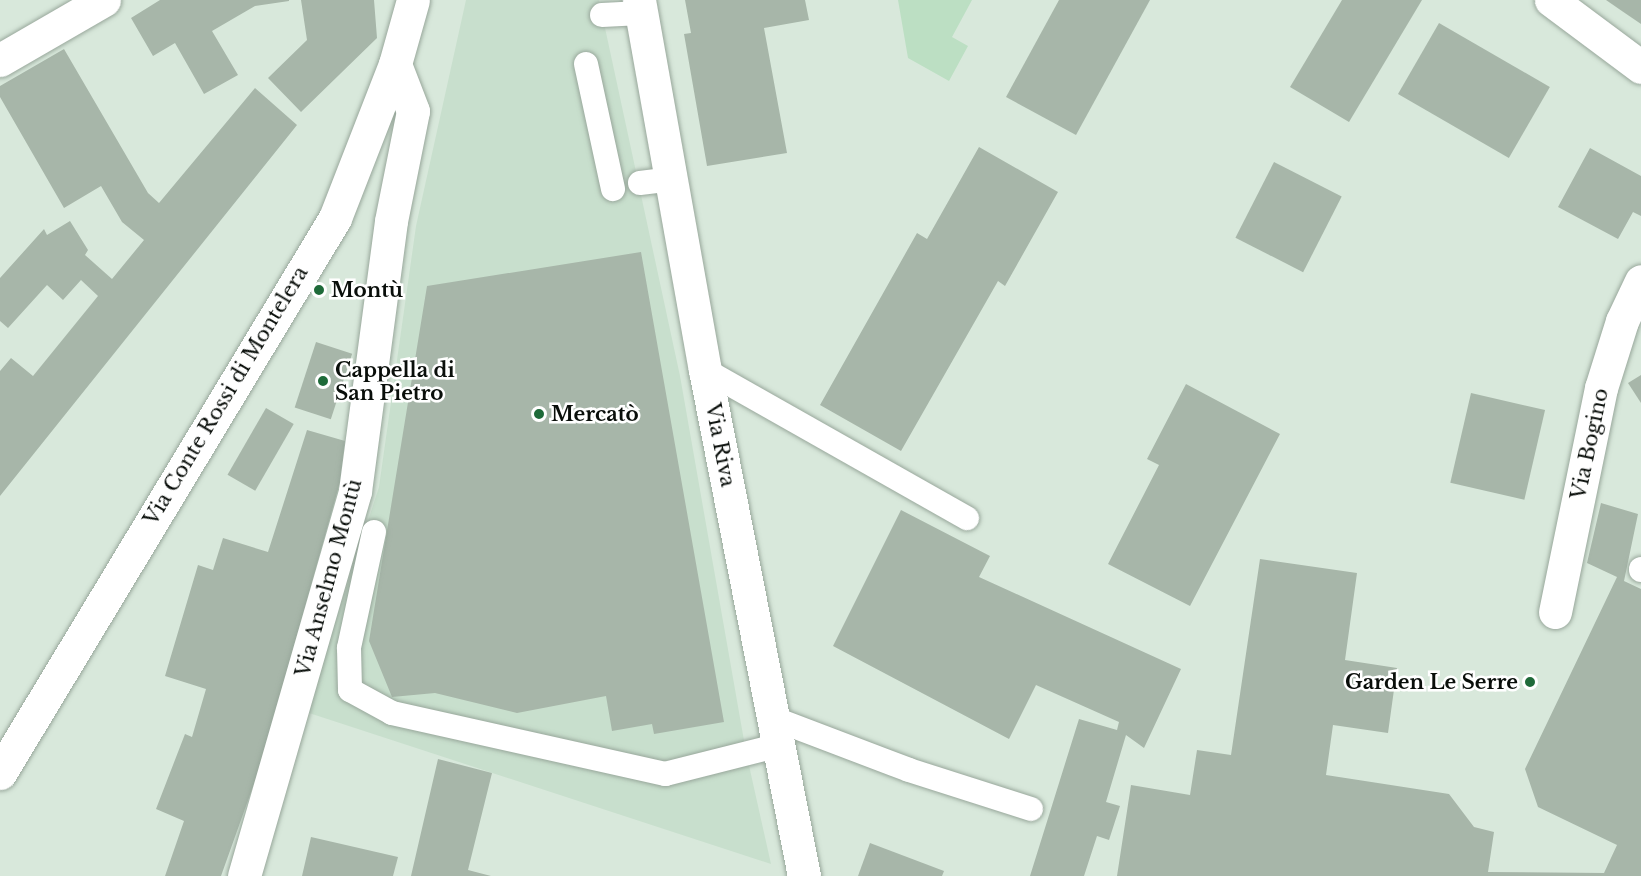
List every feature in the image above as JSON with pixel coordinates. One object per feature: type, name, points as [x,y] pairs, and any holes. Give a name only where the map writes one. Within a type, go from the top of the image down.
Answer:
[{"type":"street","points":[[0,60],[104,0]]},
{"type":"street","name":"Via Conte Rossi di Montelera","points":[[0,773],[335,218],[395,64],[413,0]]},
{"type":"street","points":[[1551,0],[1640,65]]},
{"type":"street","name":"Via Riva","points":[[638,4],[656,181],[705,370],[778,732],[804,876]]},
{"type":"street","name":"Via Anselmo Montù","points":[[243,876],[355,491],[391,221],[413,111],[395,64]]},
{"type":"street","name":"Via Bogino","points":[[1555,612],[1601,388],[1622,321],[1641,281]]},
{"type":"lane","points":[[602,15],[638,4]]},
{"type":"lane","points":[[586,64],[613,189]]},
{"type":"lane","points":[[705,370],[967,518]]},
{"type":"lane","points":[[348,512],[381,537],[349,648],[350,690],[392,713],[664,774],[778,732],[1031,809]]},
{"type":"shaded area","points":[[466,0],[599,0],[680,376],[746,752],[771,864],[306,712],[379,487],[416,226]]},
{"type":"shaded area","points":[[898,0],[972,0],[952,37],[968,46],[949,81],[908,58]]},
{"type":"building","points":[[160,0],[289,1],[255,6],[212,31],[238,75],[204,94],[175,43],[153,56],[131,18]]},
{"type":"building","points":[[301,0],[374,0],[377,38],[301,112],[268,78],[307,40]]},
{"type":"building","points":[[685,0],[805,0],[809,20],[764,28],[787,153],[707,166],[684,34],[691,33]]},
{"type":"building","points":[[1059,0],[1150,0],[1076,135],[1006,97]]},
{"type":"building","points":[[1342,0],[1422,0],[1349,122],[1290,87]]},
{"type":"building","points":[[1606,0],[1641,0],[1641,24],[1619,9]]},
{"type":"building","points":[[1439,23],[1550,87],[1509,158],[1398,94]]},
{"type":"building","points":[[64,49],[148,193],[159,203],[255,88],[297,125],[0,496],[0,371],[11,358],[33,376],[98,296],[81,280],[63,300],[47,285],[8,328],[0,321],[0,278],[44,229],[47,235],[70,221],[88,250],[85,255],[112,279],[144,240],[122,222],[101,186],[64,208],[0,97],[0,86]]},
{"type":"building","points":[[979,147],[1058,192],[1005,286],[998,281],[901,451],[820,405],[917,233],[927,239]]},
{"type":"building","points":[[1590,148],[1641,176],[1641,216],[1633,212],[1618,239],[1558,207]]},
{"type":"building","points":[[1274,162],[1342,197],[1303,272],[1235,238]]},
{"type":"building","name":"Mercatò","points":[[641,252],[724,722],[654,734],[652,724],[612,731],[606,696],[517,713],[435,693],[392,697],[369,641],[427,286]]},
{"type":"building","name":"Cappella di San Pietro","points":[[316,342],[352,354],[331,419],[295,408]]},
{"type":"building","points":[[1641,375],[1641,403],[1628,383]]},
{"type":"building","points":[[1186,384],[1280,434],[1190,606],[1108,564],[1159,465],[1147,459]]},
{"type":"building","points":[[1471,393],[1545,410],[1524,500],[1450,483]]},
{"type":"building","points":[[266,408],[294,424],[255,491],[228,475]]},
{"type":"building","points":[[307,430],[345,441],[340,482],[261,764],[221,876],[165,876],[184,821],[156,809],[185,734],[192,737],[206,689],[165,676],[198,565],[213,570],[223,538],[268,552]]},
{"type":"building","points":[[1601,503],[1638,514],[1624,581],[1641,589],[1641,876],[1117,876],[1131,785],[1190,795],[1197,750],[1231,755],[1260,559],[1357,573],[1345,660],[1397,668],[1388,733],[1333,725],[1326,775],[1449,794],[1474,827],[1494,832],[1488,872],[1604,873],[1617,845],[1538,807],[1525,769],[1617,577],[1587,563]]},
{"type":"building","points":[[901,510],[990,556],[979,577],[1181,669],[1144,748],[1126,735],[1106,802],[1120,806],[1109,840],[1097,836],[1084,876],[1030,876],[1079,719],[1117,730],[1119,722],[1036,685],[1009,739],[833,646]]},
{"type":"building","points":[[438,759],[492,773],[468,870],[491,876],[411,876]]},
{"type":"building","points":[[311,837],[398,857],[393,876],[302,876]]},
{"type":"building","points":[[870,843],[944,871],[942,876],[858,876]]},
{"type":"place","name":"Montù","points":[[319,290]]},
{"type":"place","name":"Cappella di San Pietro","points":[[323,381]]},
{"type":"place","name":"Mercatò","points":[[539,414]]},
{"type":"place","name":"Garden Le Serre","points":[[1530,682]]}]
